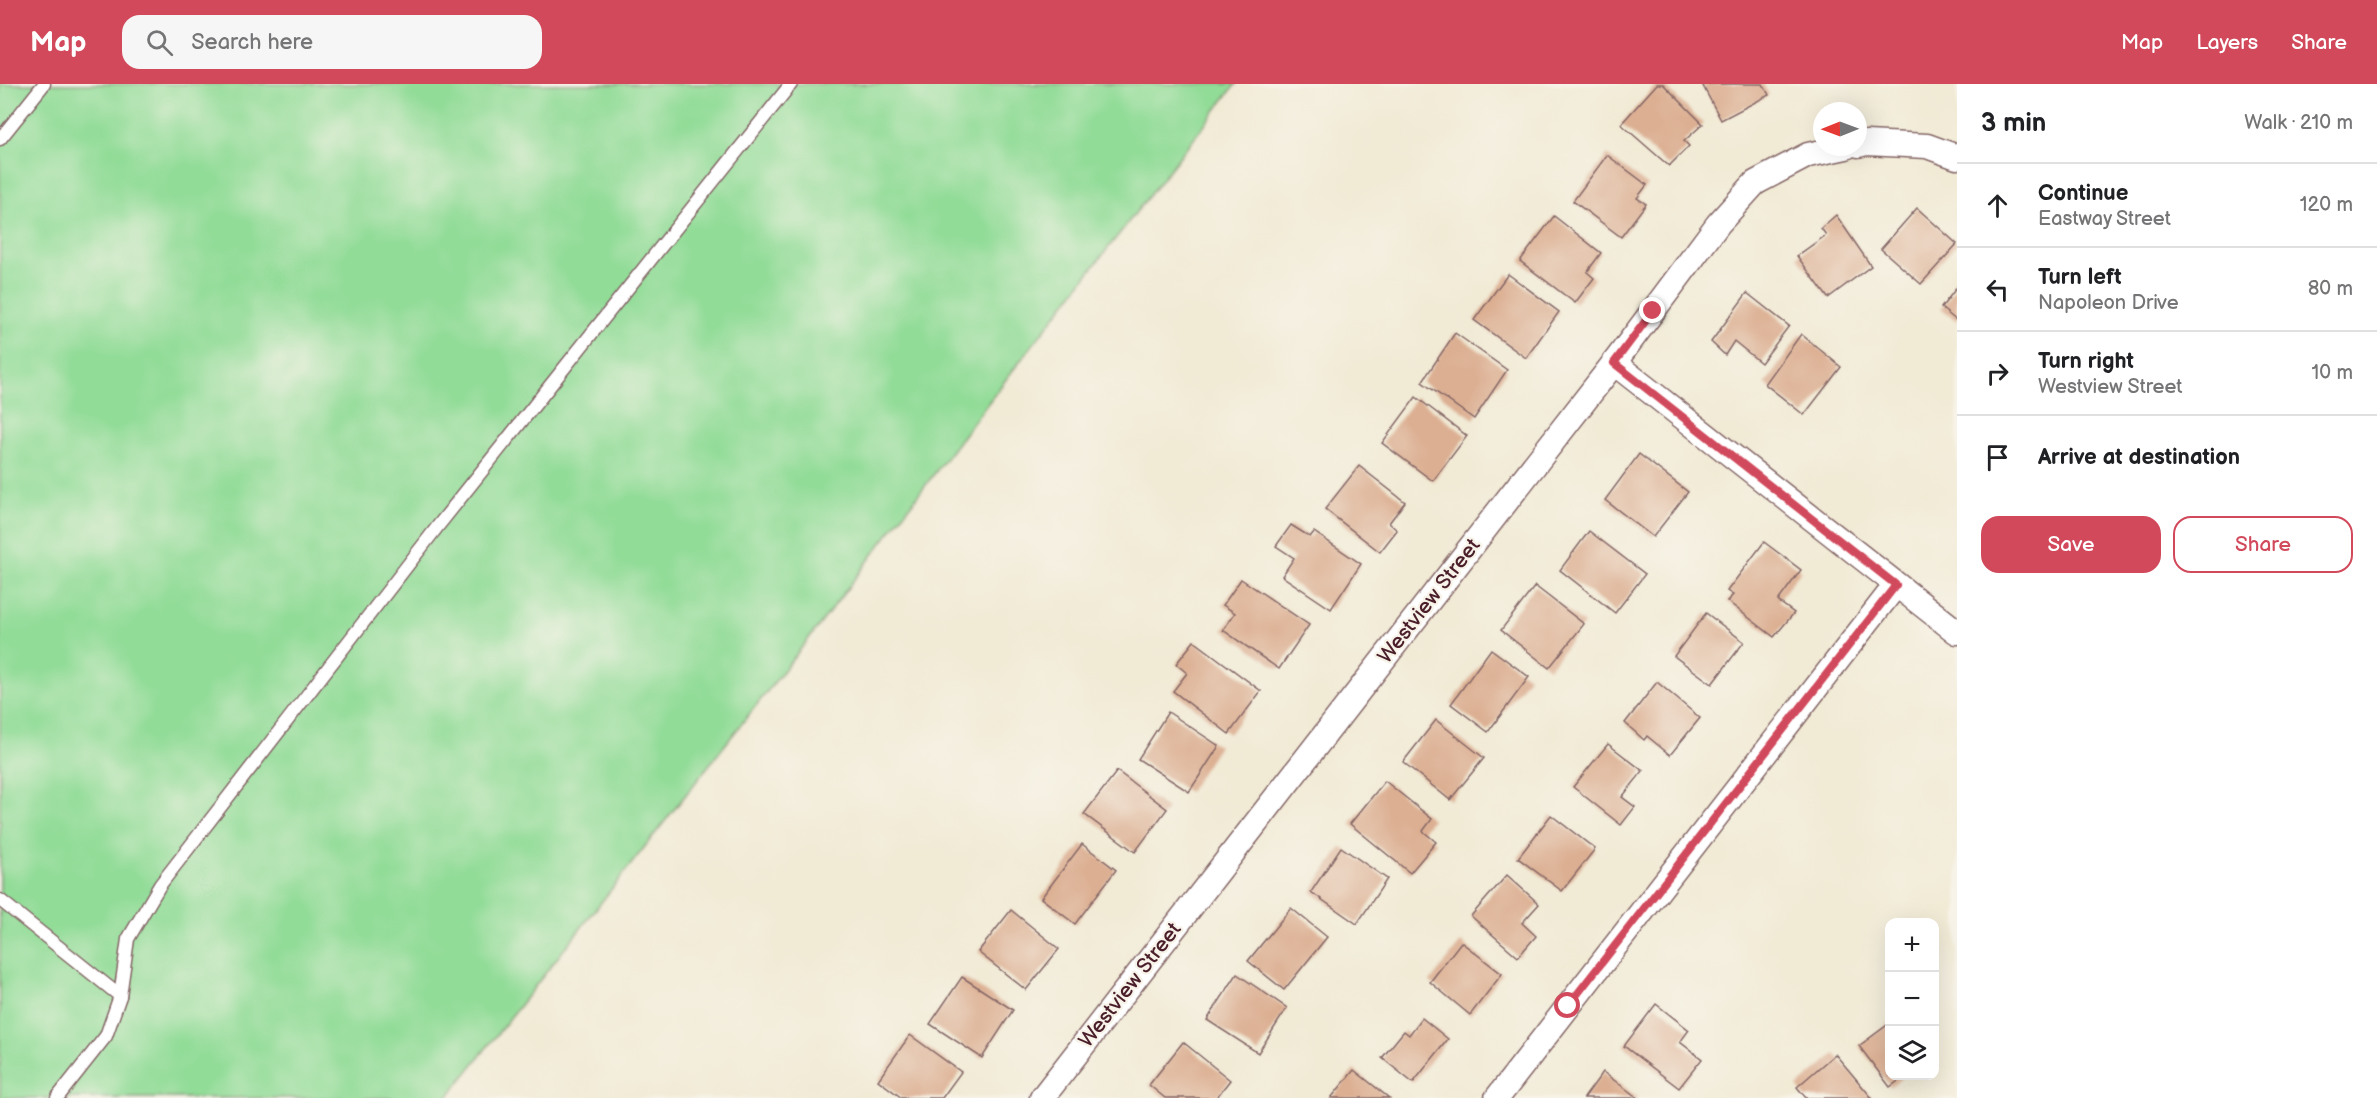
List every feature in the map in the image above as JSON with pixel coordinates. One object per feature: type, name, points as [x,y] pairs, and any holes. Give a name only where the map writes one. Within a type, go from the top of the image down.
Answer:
[{"type":"street","points":[[1867,143],[1927,146],[1957,157]]},
{"type":"street","name":"Westview Street","points":[[1042,1098],[1614,363],[1718,224],[1755,183],[1813,154]]},
{"type":"street","points":[[1614,363],[1957,632]]},
{"type":"street","points":[[1497,1098],[1896,585]]},
{"type":"lane","points":[[0,139],[44,84]]},
{"type":"lane","points":[[57,1098],[106,1036],[120,996],[128,939],[160,885],[432,535],[791,84]]},
{"type":"lane","points":[[0,900],[120,996]]},
{"type":"green space","points":[[0,84],[1236,84],[1010,374],[821,623],[447,1098],[0,1098]]},
{"type":"building","points":[[1657,84],[1663,84],[1703,124],[1684,141],[1689,146],[1669,166],[1621,124]]},
{"type":"building","points":[[1702,84],[1763,84],[1769,95],[1721,120]]},
{"type":"building","points":[[1607,155],[1647,185],[1637,198],[1646,204],[1621,237],[1573,201]]},
{"type":"building","points":[[1917,208],[1957,244],[1921,284],[1881,249]]},
{"type":"building","points":[[1836,215],[1871,266],[1828,298],[1797,256],[1826,235],[1821,228]]},
{"type":"building","points":[[1554,216],[1601,253],[1587,272],[1594,278],[1575,303],[1520,261]]},
{"type":"building","points":[[1508,274],[1559,312],[1526,358],[1474,320]]},
{"type":"building","points":[[1957,287],[1957,321],[1941,308]]},
{"type":"building","points":[[1747,293],[1789,326],[1761,363],[1734,341],[1725,355],[1711,342]]},
{"type":"building","points":[[1455,333],[1507,370],[1474,419],[1422,382]]},
{"type":"building","points":[[1801,334],[1841,367],[1804,415],[1765,384]]},
{"type":"building","points":[[1416,397],[1467,436],[1433,481],[1382,443]]},
{"type":"building","points":[[1639,454],[1688,492],[1653,537],[1605,500]]},
{"type":"building","points":[[1359,466],[1405,502],[1389,523],[1397,530],[1380,552],[1325,509]]},
{"type":"building","points":[[1291,525],[1310,537],[1314,532],[1361,564],[1331,609],[1282,576],[1294,558],[1276,546]]},
{"type":"building","points":[[1589,531],[1645,574],[1615,613],[1560,570]]},
{"type":"building","points":[[1764,542],[1801,570],[1778,601],[1794,613],[1774,637],[1727,601],[1733,595],[1727,591]]},
{"type":"building","points":[[1241,579],[1309,625],[1279,669],[1223,630],[1235,613],[1223,605]]},
{"type":"building","points":[[1535,586],[1584,624],[1549,668],[1501,630]]},
{"type":"building","points":[[1706,613],[1744,642],[1712,684],[1674,656]]},
{"type":"building","points":[[1194,641],[1261,691],[1229,734],[1173,691],[1187,673],[1176,664]]},
{"type":"building","points":[[1491,649],[1529,677],[1488,732],[1451,704]]},
{"type":"building","points":[[1657,682],[1700,718],[1670,755],[1647,736],[1644,740],[1625,723]]},
{"type":"building","points":[[1168,712],[1219,746],[1189,792],[1138,759]]},
{"type":"building","points":[[1436,720],[1484,758],[1450,800],[1403,762]]},
{"type":"building","points":[[1608,744],[1643,771],[1622,797],[1635,807],[1621,825],[1573,787]]},
{"type":"building","points":[[1117,771],[1167,809],[1135,852],[1084,814]]},
{"type":"building","points":[[1385,781],[1432,819],[1423,831],[1436,842],[1410,873],[1350,824]]},
{"type":"building","points":[[1551,815],[1595,849],[1562,891],[1518,858]]},
{"type":"building","points":[[1082,844],[1116,870],[1075,924],[1041,898]]},
{"type":"building","points":[[1341,847],[1387,879],[1357,924],[1311,892]]},
{"type":"building","points":[[1507,875],[1539,904],[1522,923],[1536,936],[1518,957],[1471,916]]},
{"type":"building","points":[[1291,908],[1327,937],[1284,990],[1248,961]]},
{"type":"building","points":[[1011,910],[1059,949],[1026,990],[978,952]]},
{"type":"building","points":[[1461,942],[1502,974],[1470,1015],[1430,982]]},
{"type":"building","points":[[1237,974],[1287,1008],[1258,1053],[1207,1020]]},
{"type":"building","points":[[962,977],[1013,1010],[982,1058],[930,1024]]},
{"type":"building","points":[[1656,1004],[1689,1030],[1680,1042],[1702,1059],[1679,1088],[1624,1046]]},
{"type":"building","points":[[1422,1018],[1448,1039],[1413,1083],[1382,1058],[1404,1031],[1409,1035]]},
{"type":"building","points":[[1885,1027],[1885,1080],[1900,1080],[1890,1087],[1859,1046]]},
{"type":"building","points":[[910,1035],[961,1072],[942,1098],[902,1098],[878,1080]]},
{"type":"building","points":[[1183,1042],[1230,1080],[1216,1098],[1165,1098],[1149,1085]]},
{"type":"building","points":[[1835,1054],[1872,1098],[1806,1098],[1797,1087]]},
{"type":"building","points":[[1354,1070],[1389,1098],[1331,1098]]},
{"type":"building","points":[[1603,1072],[1638,1098],[1584,1098]]},
{"type":"route","points":[[1568,1006],[1896,585],[1614,363],[1653,311]]}]
